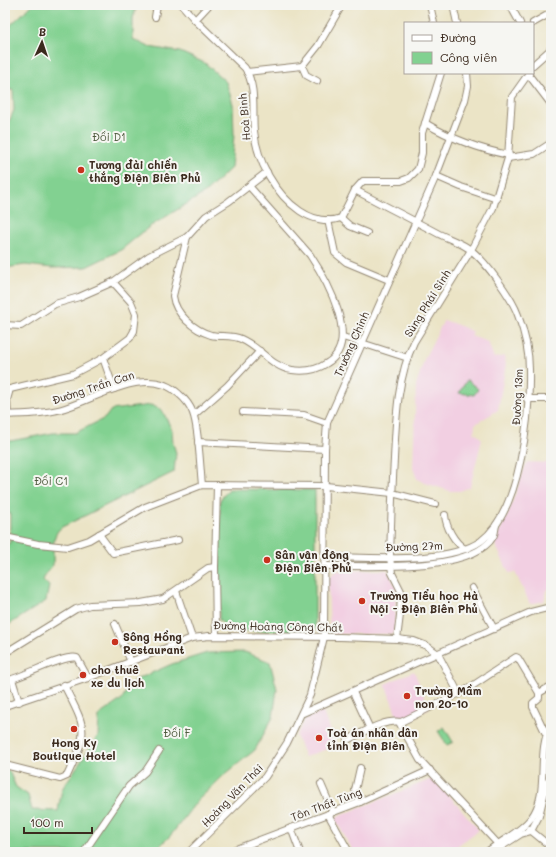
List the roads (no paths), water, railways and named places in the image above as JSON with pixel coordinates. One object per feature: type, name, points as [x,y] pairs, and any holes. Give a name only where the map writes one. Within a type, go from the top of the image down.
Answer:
[{"type":"street","points":[[155,17],[157,5]]},
{"type":"street","name":"Hoà Bình","points":[[182,5],[247,72],[254,95],[255,139],[267,172],[277,187],[295,207],[312,217],[328,220],[341,218]]},
{"type":"street","points":[[195,20],[209,5]]},
{"type":"street","points":[[247,72],[302,66],[318,46],[342,5]]},
{"type":"street","points":[[430,5],[434,22]]},
{"type":"street","points":[[453,5],[457,22]]},
{"type":"street","points":[[510,5],[519,22]]},
{"type":"street","points":[[534,22],[551,13]]},
{"type":"street","points":[[534,62],[548,54],[551,49]]},
{"type":"street","points":[[302,66],[306,75],[317,81]]},
{"type":"street","points":[[367,234],[350,226],[341,218],[355,190],[363,182],[401,181],[414,174],[420,162],[422,133],[441,74]]},
{"type":"street","name":"Trường Chinh","points":[[324,637],[325,449],[327,423],[436,176],[465,100],[468,86],[467,74]]},
{"type":"street","points":[[528,74],[551,104]]},
{"type":"street","name":"Sùng Phái Sinh","points":[[390,565],[397,405],[408,358],[414,342],[472,250],[497,199],[508,156],[512,97],[528,74]]},
{"type":"street","points":[[425,123],[450,138],[483,150],[508,156],[534,154],[551,144]]},
{"type":"street","points":[[5,325],[21,326],[55,304],[79,297],[113,282],[149,256],[187,237],[206,216],[267,172]]},
{"type":"street","points":[[436,176],[497,199]]},
{"type":"street","points":[[187,237],[173,301],[181,315],[197,329],[212,335],[240,338],[260,351],[280,367],[308,371],[331,361],[337,354],[343,337],[335,303],[317,265],[249,186]]},
{"type":"street","name":"Đường 13m","points":[[355,190],[472,250],[506,293],[518,313],[529,367],[526,428],[521,464],[506,507],[496,524]]},
{"type":"street","points":[[328,220],[336,253],[346,262],[389,280]]},
{"type":"street","points":[[6,415],[7,400],[10,389],[73,374],[103,358],[130,338],[135,323],[136,314],[131,302],[113,282]]},
{"type":"street","points":[[343,337],[364,342],[408,358]]},
{"type":"street","points":[[194,414],[228,386],[260,351]]},
{"type":"street","points":[[103,358],[114,389]]},
{"type":"street","name":"Đường Trần Can","points":[[6,415],[55,411],[114,389],[142,382],[163,384],[174,389],[184,399],[194,414],[202,485]]},
{"type":"street","points":[[527,399],[551,399]]},
{"type":"street","points":[[243,412],[304,415],[327,423]]},
{"type":"street","points":[[198,442],[325,449]]},
{"type":"street","points":[[7,538],[38,544],[68,547],[99,534],[145,507],[202,485],[326,486],[392,493],[435,504]]},
{"type":"street","points":[[216,636],[215,567],[217,485]]},
{"type":"street","points":[[445,515],[447,527],[459,545],[465,549]]},
{"type":"street","name":"Đường 27m","points":[[325,557],[432,557],[452,554],[481,541],[496,524]]},
{"type":"street","name":"Đường 27m","points":[[325,566],[438,564],[462,559],[489,543],[494,536],[496,524]]},
{"type":"street","points":[[99,534],[113,553],[178,540]]},
{"type":"street","points":[[363,557],[363,565]]},
{"type":"street","points":[[390,565],[401,591],[397,639]]},
{"type":"street","points":[[5,653],[76,609],[90,605],[154,601],[163,599],[208,568],[215,567]]},
{"type":"street","points":[[472,588],[494,629]]},
{"type":"street","points":[[176,591],[192,638]]},
{"type":"street","points":[[303,714],[531,612],[551,607]]},
{"type":"street","points":[[114,624],[131,662]]},
{"type":"street","name":"Đường Hoàng Công Chất","points":[[5,706],[88,678],[192,638],[216,636],[397,639],[414,641],[427,646],[438,654]]},
{"type":"street","name":"Hoàng Văn Thái","points":[[189,852],[265,777],[288,743],[303,714],[315,680],[324,637]]},
{"type":"street","points":[[438,654],[459,694]]},
{"type":"street","points":[[19,702],[12,680],[27,675],[63,658],[73,656],[77,658],[88,678]]},
{"type":"street","points":[[347,740],[370,729],[394,721],[401,722],[459,694],[516,657],[539,694]]},
{"type":"street","points":[[5,765],[60,779],[67,776],[82,742],[84,726],[64,685]]},
{"type":"street","points":[[549,736],[532,705],[539,698],[539,694],[551,686]]},
{"type":"street","points":[[353,692],[370,729]]},
{"type":"street","points":[[401,722],[420,760],[497,843]]},
{"type":"street","points":[[487,852],[497,843],[530,820],[536,809],[551,725]]},
{"type":"street","points":[[84,852],[129,786],[145,772],[159,751]]},
{"type":"street","points":[[360,768],[356,790],[360,802]]},
{"type":"street","name":"Tôn Thất Tùng","points":[[229,852],[360,802],[430,770]]},
{"type":"street","points":[[493,852],[521,834],[531,831],[539,816],[547,783],[551,776],[542,776]]},
{"type":"street","points":[[322,784],[330,813],[349,852]]},
{"type":"street","points":[[524,825],[550,844]]},
{"type":"street","points":[[291,828],[300,852]]},
{"type":"place","name":"Tượng đài chiến thắng Điện Biên Phủ","points":[[81,170]]},
{"type":"place","name":"Sân vận động Điện Biên Phủ","points":[[267,560]]},
{"type":"place","name":"Trường Tiểu học Hà Nội - Điện Biên Phủ","points":[[362,601]]},
{"type":"place","name":"Sông Hồng Restaurant","points":[[115,642]]},
{"type":"place","name":"cho thuê xe du lịch","points":[[83,675]]},
{"type":"place","name":"Trường Mầm non 20-10","points":[[407,696]]},
{"type":"place","name":"Hong Ky Boutique Hotel","points":[[74,729]]},
{"type":"place","name":"Toà án nhân dân tỉnh Điện Biên","points":[[319,738]]},
{"type":"park label","name":"Đồi D1","points":[[109,136]]},
{"type":"park label","name":"Đồi C1","points":[[51,480]]},
{"type":"park label","name":"Đồi F","points":[[177,732]]}]
